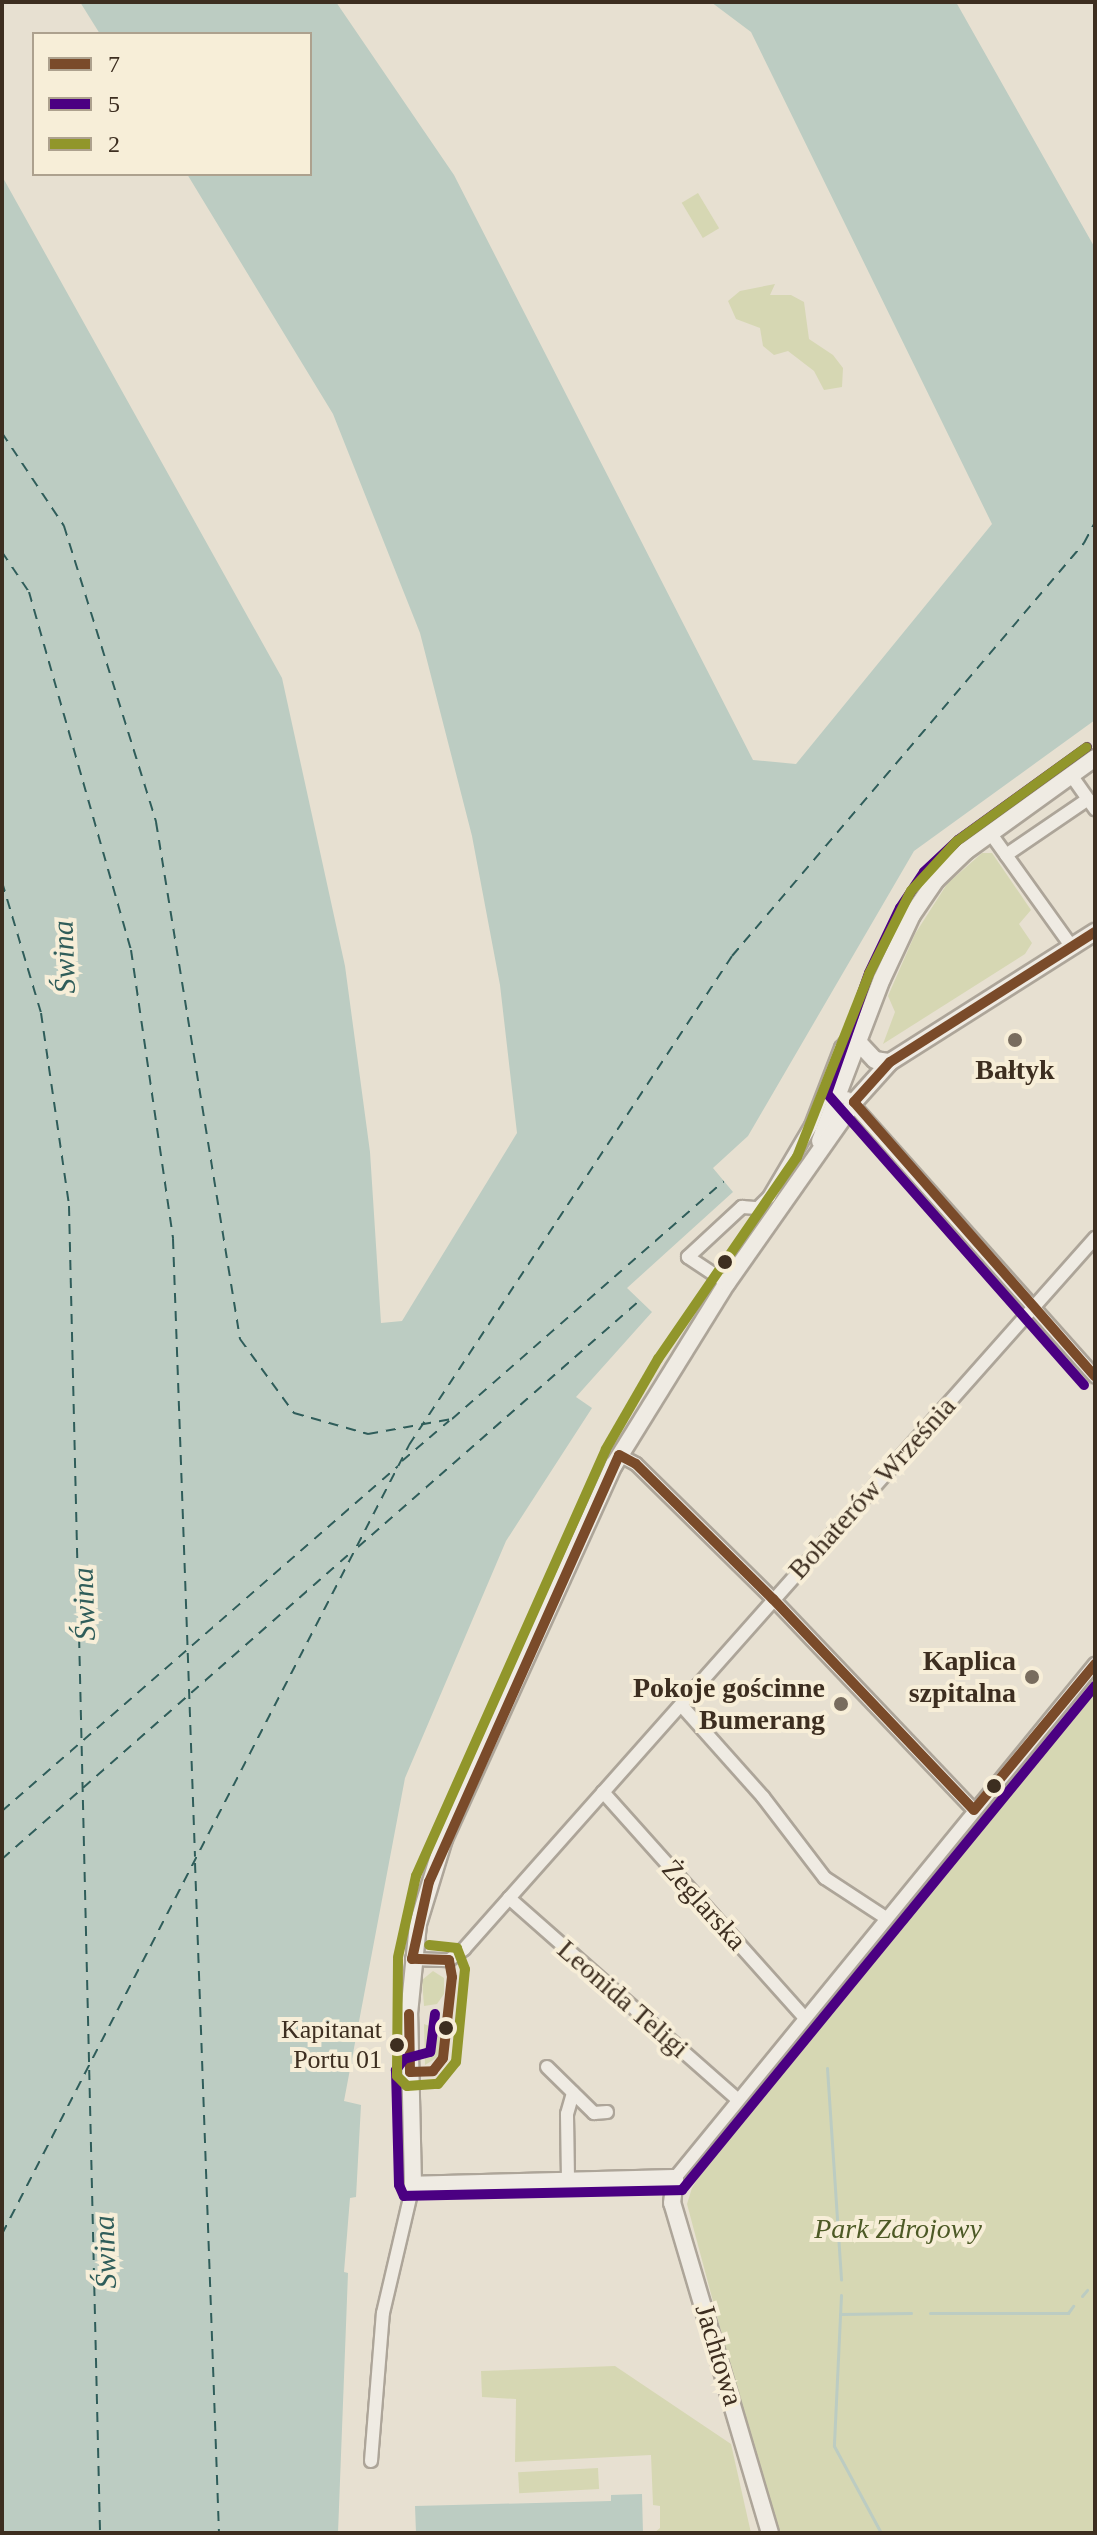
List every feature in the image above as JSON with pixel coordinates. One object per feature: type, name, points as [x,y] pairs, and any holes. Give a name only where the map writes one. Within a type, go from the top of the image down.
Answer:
[{"type":"street","points":[[371,2461],[383,2313],[413,2185],[412,1959],[429,1882],[444,1839],[619,1455],[727,1283],[809,1164],[847,1098],[869,1011],[923,898],[950,864],[1095,758]]},
{"type":"street","points":[[1006,855],[1092,804],[1071,775]]},
{"type":"street","points":[[991,834],[1072,947]]},
{"type":"street","points":[[847,1098],[890,1062],[1095,932]]},
{"type":"street","points":[[727,1283],[693,1261],[742,1207],[758,1208],[769,1197],[811,1126],[841,1048],[869,1011]]},
{"type":"street","points":[[859,1043],[875,1060],[890,1062]]},
{"type":"street","points":[[847,1098],[1095,1376]]},
{"type":"street","name":"Bohaterów Września","points":[[412,1959],[454,1958],[1095,1238]]},
{"type":"street","points":[[619,1455],[636,1464],[773,1599],[974,1810]]},
{"type":"street","points":[[413,2185],[675,2178],[1095,1664]]},
{"type":"street","points":[[681,1705],[763,1797],[825,1878],[886,1918]]},
{"type":"street","name":"Żeglarska","points":[[603,1792],[805,2018]]},
{"type":"street","name":"Leonida Teligi","points":[[509,1898],[737,2099]]},
{"type":"street","points":[[547,2067],[594,2113],[607,2112]]},
{"type":"street","points":[[568,2179],[567,2114],[573,2093]]},
{"type":"street","name":"Jachtowa","points":[[675,2178],[672,2203],[770,2533]]},
{"type":"green space","points":[[698,193],[719,228],[703,238],[682,203]]},
{"type":"green space","points":[[775,284],[770,295],[791,295],[804,302],[809,339],[833,355],[843,368],[842,387],[824,390],[814,371],[788,351],[774,355],[763,346],[760,328],[736,319],[728,301],[740,291]]},
{"type":"green space","points":[[982,853],[992,853],[1031,910],[1019,924],[1032,943],[1025,954],[883,1044],[895,1012],[888,996],[915,934],[947,884]]},
{"type":"green space","name":"Park Zdrojowy","points":[[1095,1690],[1095,2533],[775,2533],[687,2204],[692,2188],[743,2104],[865,1952],[1015,1774],[1026,1773]]},
{"type":"green space","points":[[433,1971],[444,1978],[444,1994],[437,2004],[424,2006],[422,1980]]},
{"type":"green space","points":[[424,2024],[443,2031],[438,2057],[425,2065]]},
{"type":"green space","points":[[615,2366],[731,2444],[751,2533],[654,2533],[660,2528],[660,2506],[653,2505],[651,2455],[515,2462],[516,2399],[482,2397],[481,2371]]},
{"type":"green space","points":[[598,2468],[599,2489],[519,2493],[518,2472]]},
{"type":"water","name":"Świna","points":[[80,2],[336,2],[454,175],[753,760],[796,764],[992,524],[751,32],[711,2],[956,2],[1095,248],[1095,720],[914,851],[748,1136],[713,1168],[733,1192],[627,1288],[652,1312],[576,1397],[592,1408],[506,1541],[405,1778],[344,2101],[361,2105],[356,2197],[350,2198],[344,2272],[348,2273],[338,2533],[2,2533],[2,176],[282,678],[345,966],[370,1152],[381,1323],[402,1321],[517,1133],[500,985],[472,836],[420,633],[333,414],[188,176],[312,176],[312,32],[99,32]]},
{"type":"water","points":[[642,2494],[643,2533],[416,2533],[415,2506],[611,2501],[611,2495]]},
{"type":"waterway","points":[[827,2068],[841,2280]]},
{"type":"waterway","points":[[1082,2296],[1087,2290]]},
{"type":"waterway","points":[[841,2295],[834,2446],[881,2533]]},
{"type":"waterway","points":[[930,2313],[1068,2313],[1073,2306]]},
{"type":"waterway","points":[[840,2314],[911,2313]]},
{"type":"ferry route","points":[[2,433],[64,526],[156,822],[240,1339],[294,1413],[368,1434],[452,1419],[724,1181]]},
{"type":"ferry route","points":[[2,2234],[409,1445],[732,956],[1084,543],[1095,522]]},
{"type":"ferry route","points":[[2,552],[29,592],[131,950],[173,1239],[195,1857]]},
{"type":"ferry route","points":[[2,882],[41,1013],[69,1206],[100,2533]]},
{"type":"ferry route","points":[[358,1547],[640,1300]]},
{"type":"ferry route","points":[[402,1461],[449,1421]]},
{"type":"ferry route","points":[[2,1811],[398,1466]]},
{"type":"ferry route","points":[[2,1859],[353,1551]]},
{"type":"ferry route","points":[[195,1863],[219,2533]]},
{"type":"transit line","name":"5","points":[[1084,1385],[827,1093],[869,973],[900,908],[924,872],[958,840],[1087,747]]},
{"type":"transit line","name":"2","points":[[398,1957],[416,1876],[606,1449],[658,1359],[797,1157],[869,974],[911,891],[957,841],[1087,747]]},
{"type":"transit line","name":"7","points":[[1095,932],[890,1062],[854,1102],[1095,1376]]},
{"type":"transit line","name":"7","points":[[409,2014],[410,2072],[433,2071],[443,2058],[452,1977],[449,1960],[412,1959],[429,1882],[619,1455],[636,1464],[773,1599],[974,1810],[1095,1664]]},
{"type":"transit line","name":"5","points":[[435,2014],[430,2052],[404,2059],[396,2070],[399,2185],[404,2196],[682,2190],[1095,1686]]},
{"type":"transit line","name":"2","points":[[398,1959],[397,2076],[407,2086],[438,2084],[456,2062],[465,1969],[457,1948],[429,1945]]},
{"type":"place","name":"Bałtyk","points":[[1015,1040]]},
{"type":"place","name":"Kaplica szpitalna","points":[[1032,1677]]},
{"type":"place","name":"Pokoje gościnne Bumerang","points":[[841,1704]]},
{"type":"place","name":"Kapitanat Portu 01","points":[[397,2045]]}]
